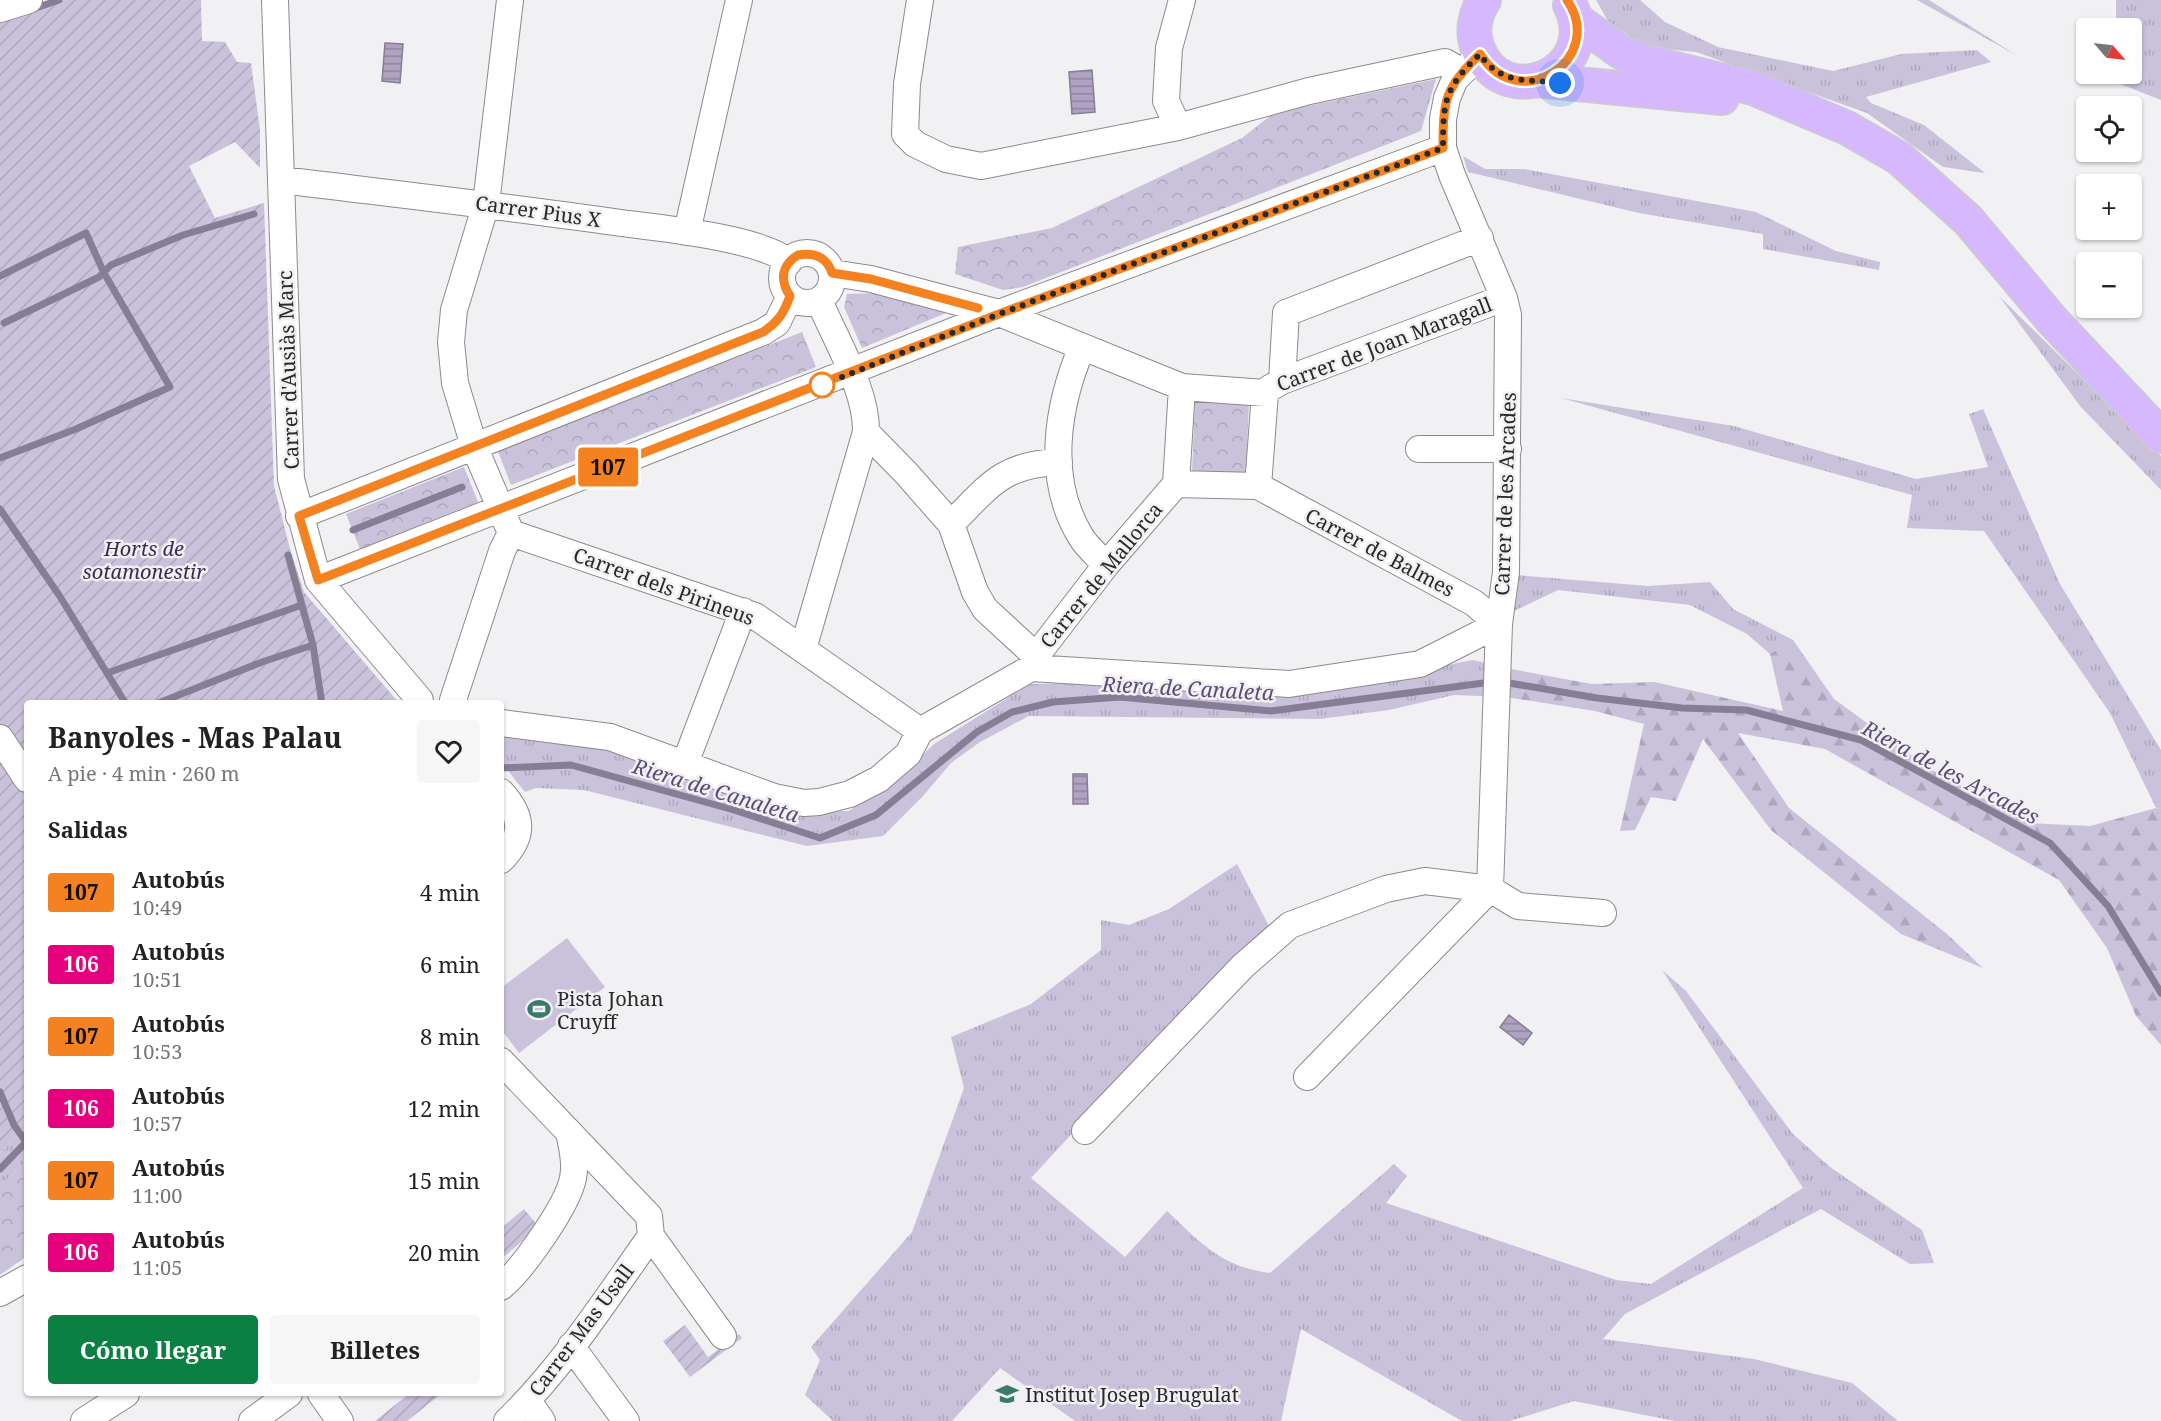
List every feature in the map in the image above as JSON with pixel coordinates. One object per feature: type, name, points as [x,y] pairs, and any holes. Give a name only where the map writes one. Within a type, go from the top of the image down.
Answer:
[{"type":"main road","points":[[1480,1],[1471,63],[1486,64],[1504,77],[1525,82],[1555,72],[1569,58],[1576,39],[1571,9]]},
{"type":"main road","points":[[1571,9],[1621,52],[1643,61],[1753,88],[1873,141],[1916,172],[1968,220],[2052,320],[2161,436]]},
{"type":"main road","points":[[1536,80],[1676,92],[1793,107]]},
{"type":"street","points":[[0,9],[29,0]]},
{"type":"street","name":"Carrer d'Ausiàs Marc","points":[[275,0],[291,479],[299,516],[318,580],[435,700]]},
{"type":"street","points":[[438,700],[511,533],[502,507],[474,446],[455,383],[451,342],[454,310],[486,204],[510,0]]},
{"type":"street","points":[[687,232],[739,0]]},
{"type":"street","points":[[920,0],[907,84],[905,134],[925,149],[946,159],[981,166],[1178,127],[1309,91],[1445,62],[1471,63]]},
{"type":"street","points":[[1178,127],[1166,101],[1169,48],[1182,0]]},
{"type":"street","name":"Carrer de les Arcades","points":[[1471,63],[1447,98],[1443,119],[1443,148],[1452,175],[1504,298],[1509,337],[1506,572],[1499,624],[1490,889]]},
{"type":"street","points":[[318,580],[851,374],[999,314],[1443,148]]},
{"type":"street","name":"Carrer Pius X","points":[[282,180],[486,204],[687,232],[766,249],[789,262]]},
{"type":"street","points":[[1182,387],[1176,484],[1258,486],[1286,314],[1480,238]]},
{"type":"street","points":[[798,255],[818,255],[826,261],[832,273],[830,288],[819,300],[807,303],[790,296],[782,278],[789,262],[798,255]]},
{"type":"street","points":[[832,273],[871,279],[999,314],[1182,387],[1274,387]]},
{"type":"street","points":[[299,516],[763,332],[777,323],[790,296]]},
{"type":"street","name":"Carrer de Joan Maragall","points":[[1274,387],[1504,298]]},
{"type":"street","points":[[803,648],[866,432],[864,410],[819,300]]},
{"type":"street","points":[[1082,347],[1071,375],[1062,412],[1059,462],[1062,491],[1071,518],[1082,539],[1106,565]]},
{"type":"street","points":[[866,432],[951,524],[975,592],[985,609],[1034,662]]},
{"type":"street","points":[[1419,449],[1508,449]]},
{"type":"street","points":[[951,524],[986,488],[1012,470],[1034,463],[1059,462]]},
{"type":"street","name":"Carrer de Mallorca","points":[[1034,662],[1106,565],[1176,484]]},
{"type":"street","name":"Carrer de Balmes","points":[[1258,486],[1474,603],[1499,624]]},
{"type":"street","name":"Carrer dels Pirineus","points":[[511,533],[743,611],[803,648],[920,731]]},
{"type":"street","points":[[684,766],[743,611]]},
{"type":"street","points":[[504,723],[610,737],[684,766],[774,797],[804,803],[819,802],[850,794],[879,779],[908,754],[920,731],[1034,662],[1289,684],[1420,664],[1499,624]]},
{"type":"street","points":[[0,738],[24,774]]},
{"type":"street","points":[[504,796],[517,811],[519,826],[514,843],[504,856]]},
{"type":"street","points":[[1085,1131],[1243,966],[1290,925],[1386,889],[1425,881],[1490,889],[1518,906],[1603,913]]},
{"type":"street","points":[[1307,1077],[1490,889]]},
{"type":"street","points":[[504,1064],[649,1215],[651,1236],[723,1336]]},
{"type":"street","points":[[504,1284],[525,1264],[550,1226],[573,1180],[574,1162],[569,1132]]},
{"type":"street","name":"Carrer Mas Usall","points":[[507,1421],[535,1411],[572,1346],[651,1236]]},
{"type":"street","points":[[0,1293],[24,1280]]},
{"type":"street","points":[[572,1346],[626,1421]]},
{"type":"street","points":[[84,1421],[123,1396]]},
{"type":"street","points":[[252,1421],[286,1396]]},
{"type":"street","points":[[322,1396],[340,1421]]},
{"type":"green space","name":"Horts de sotamonestir","points":[[54,0],[201,0],[202,41],[225,42],[237,62],[251,63],[260,130],[260,168],[235,142],[189,166],[215,218],[264,203],[274,486],[290,549],[304,592],[396,700],[24,700],[24,1129],[0,1153],[0,15]]},
{"type":"green space","points":[[1596,0],[1640,0],[1665,22],[1718,47],[1833,71],[1901,54],[1977,50],[1991,62],[1866,97],[1871,103],[1924,125],[1985,173],[1943,167],[1867,113],[1696,52],[1645,47],[1614,32]]},
{"type":"green space","points":[[1917,0],[1929,0],[2016,55]]},
{"type":"green space","points":[[2116,0],[2161,0],[2161,100],[2120,84],[2142,84],[2142,18],[2116,18]]},
{"type":"green space","points":[[1436,79],[1421,131],[1023,287],[1003,290],[955,274],[958,247],[1052,228],[1242,138],[1274,113]]},
{"type":"green space","points":[[1463,156],[1485,169],[1524,169],[1756,212],[1836,251],[1880,262],[1879,270],[1763,249],[1763,234],[1639,213],[1468,172]]},
{"type":"green space","points":[[874,293],[946,313],[862,348],[844,307],[847,294]]},
{"type":"green space","points":[[1999,296],[2161,456],[2161,490],[2080,406]]},
{"type":"green space","points":[[802,332],[816,367],[511,485],[498,451]]},
{"type":"green space","points":[[1195,397],[1249,399],[1246,475],[1192,473]]},
{"type":"green space","points":[[1561,398],[1734,426],[1916,479],[1988,467],[1969,414],[1983,409],[2060,584],[2161,750],[2161,809],[2156,808],[2110,713],[1984,531],[1907,528],[1912,495]]},
{"type":"green space","points":[[464,467],[478,502],[360,549],[346,514]]},
{"type":"green space","points":[[1516,575],[1648,586],[1710,582],[1733,609],[1793,640],[1770,654],[1747,634],[1690,605],[1558,590],[1514,611]]},
{"type":"green space","points":[[1793,640],[1834,699],[1930,769],[2029,823],[2090,826],[2156,808],[2161,809],[2161,1045],[2136,1016],[2107,948],[2059,880],[1825,749],[1738,733],[1789,808],[1947,934],[1983,968],[1901,934],[1771,830],[1703,739],[1676,801],[1651,797],[1635,830],[1620,831],[1644,724],[1595,711],[1506,697],[1511,669],[1592,684],[1654,682],[1783,711],[1770,654]]},
{"type":"green space","points":[[1473,660],[1511,669],[1506,697],[1454,695],[1389,710],[1320,719],[1029,716],[980,742],[951,763],[923,796],[883,836],[807,846],[584,790],[536,788],[525,792],[504,766],[504,736],[608,745],[796,810],[848,811],[885,791],[934,744],[1030,684],[1384,677]]},
{"type":"green space","points":[[1237,864],[1271,930],[1237,955],[1031,1178],[1125,1257],[1167,1211],[1213,1252],[1238,1265],[1270,1273],[1394,1164],[1407,1176],[1386,1203],[1616,1280],[1651,1284],[1803,1188],[1662,970],[1686,991],[1793,1134],[1830,1167],[1922,1230],[1934,1263],[1910,1264],[1821,1209],[1625,1314],[1603,1339],[1754,1359],[1852,1383],[1898,1421],[1675,1421],[1574,1401],[1510,1421],[1462,1421],[1301,1329],[1281,1421],[1075,1421],[1000,1368],[952,1421],[833,1421],[805,1395],[820,1360],[811,1347],[912,1232],[964,1088],[951,1037],[1031,1004],[1101,950],[1101,920],[1129,925],[1169,909]]},
{"type":"green space","name":"Pista Johan Cruyff","points":[[567,938],[605,987],[519,1053],[504,1033],[504,986]]},
{"type":"green space","points":[[24,1129],[24,1164],[0,1186],[0,1153]]},
{"type":"green space","points":[[24,1164],[24,1258],[0,1275],[0,1186]]},
{"type":"green space","points":[[524,1209],[539,1227],[504,1256],[504,1226]]},
{"type":"green space","points":[[685,1325],[708,1357],[739,1334],[742,1338],[690,1377],[663,1341]]},
{"type":"green space","points":[[406,1396],[438,1396],[407,1421],[375,1421]]},
{"type":"shaded area","points":[[385,43],[403,44],[400,83],[382,81]]},
{"type":"shaded area","points":[[1092,70],[1095,112],[1072,114],[1069,72]]},
{"type":"shaded area","points":[[1073,774],[1087,774],[1088,804],[1073,804]]},
{"type":"shaded area","points":[[1509,1015],[1532,1033],[1523,1045],[1500,1027]]},
{"type":"waterway","points":[[33,9],[59,0]]},
{"type":"waterway","points":[[4,323],[99,277],[111,265],[183,235],[254,214]]},
{"type":"waterway","points":[[0,276],[86,233],[104,273],[170,387],[76,429],[0,458]]},
{"type":"waterway","points":[[353,530],[462,487]]},
{"type":"waterway","points":[[0,509],[59,595],[124,700]]},
{"type":"waterway","points":[[288,555],[313,645],[321,700]]},
{"type":"waterway","points":[[107,673],[302,605]]},
{"type":"waterway","points":[[166,700],[262,662],[313,645]]},
{"type":"waterway","name":"Riera de Canaleta","points":[[504,768],[571,765],[734,810],[820,838],[876,815],[977,732],[1012,712],[1053,702],[1120,697],[1271,711],[1491,682]]},
{"type":"waterway","name":"Riera de les Arcades","points":[[1509,683],[1597,698],[1682,708],[1746,710],[1861,740],[2050,843],[2108,906],[2161,993]]},
{"type":"waterway","points":[[0,1092],[14,1125],[24,1139]]},
{"type":"waterway","name":"Riera de Canaleta","points":[[0,1169],[24,1144]]},
{"type":"bus line","name":"107","points":[[978,308],[871,279],[832,273],[826,261],[818,255],[808,253],[798,255],[784,268],[782,278],[784,288],[790,296],[785,310],[777,323],[763,332],[299,516],[318,580],[851,374],[999,314],[1443,148],[1443,119],[1447,98],[1461,71],[1480,54],[1494,71],[1504,77],[1525,82],[1546,77],[1555,72],[1569,58],[1576,39],[1577,28],[1567,0]]},
{"type":"place","name":"Pista Johan Cruyff","points":[[539,1009]]},
{"type":"place","name":"Institut Josep Brugulat","points":[[1007,1394]]},
{"type":"route","points":[[822,385],[999,314],[1443,148],[1443,119],[1447,98],[1461,71],[1480,54],[1486,64],[1504,77],[1525,82],[1536,80],[1560,83]]}]
